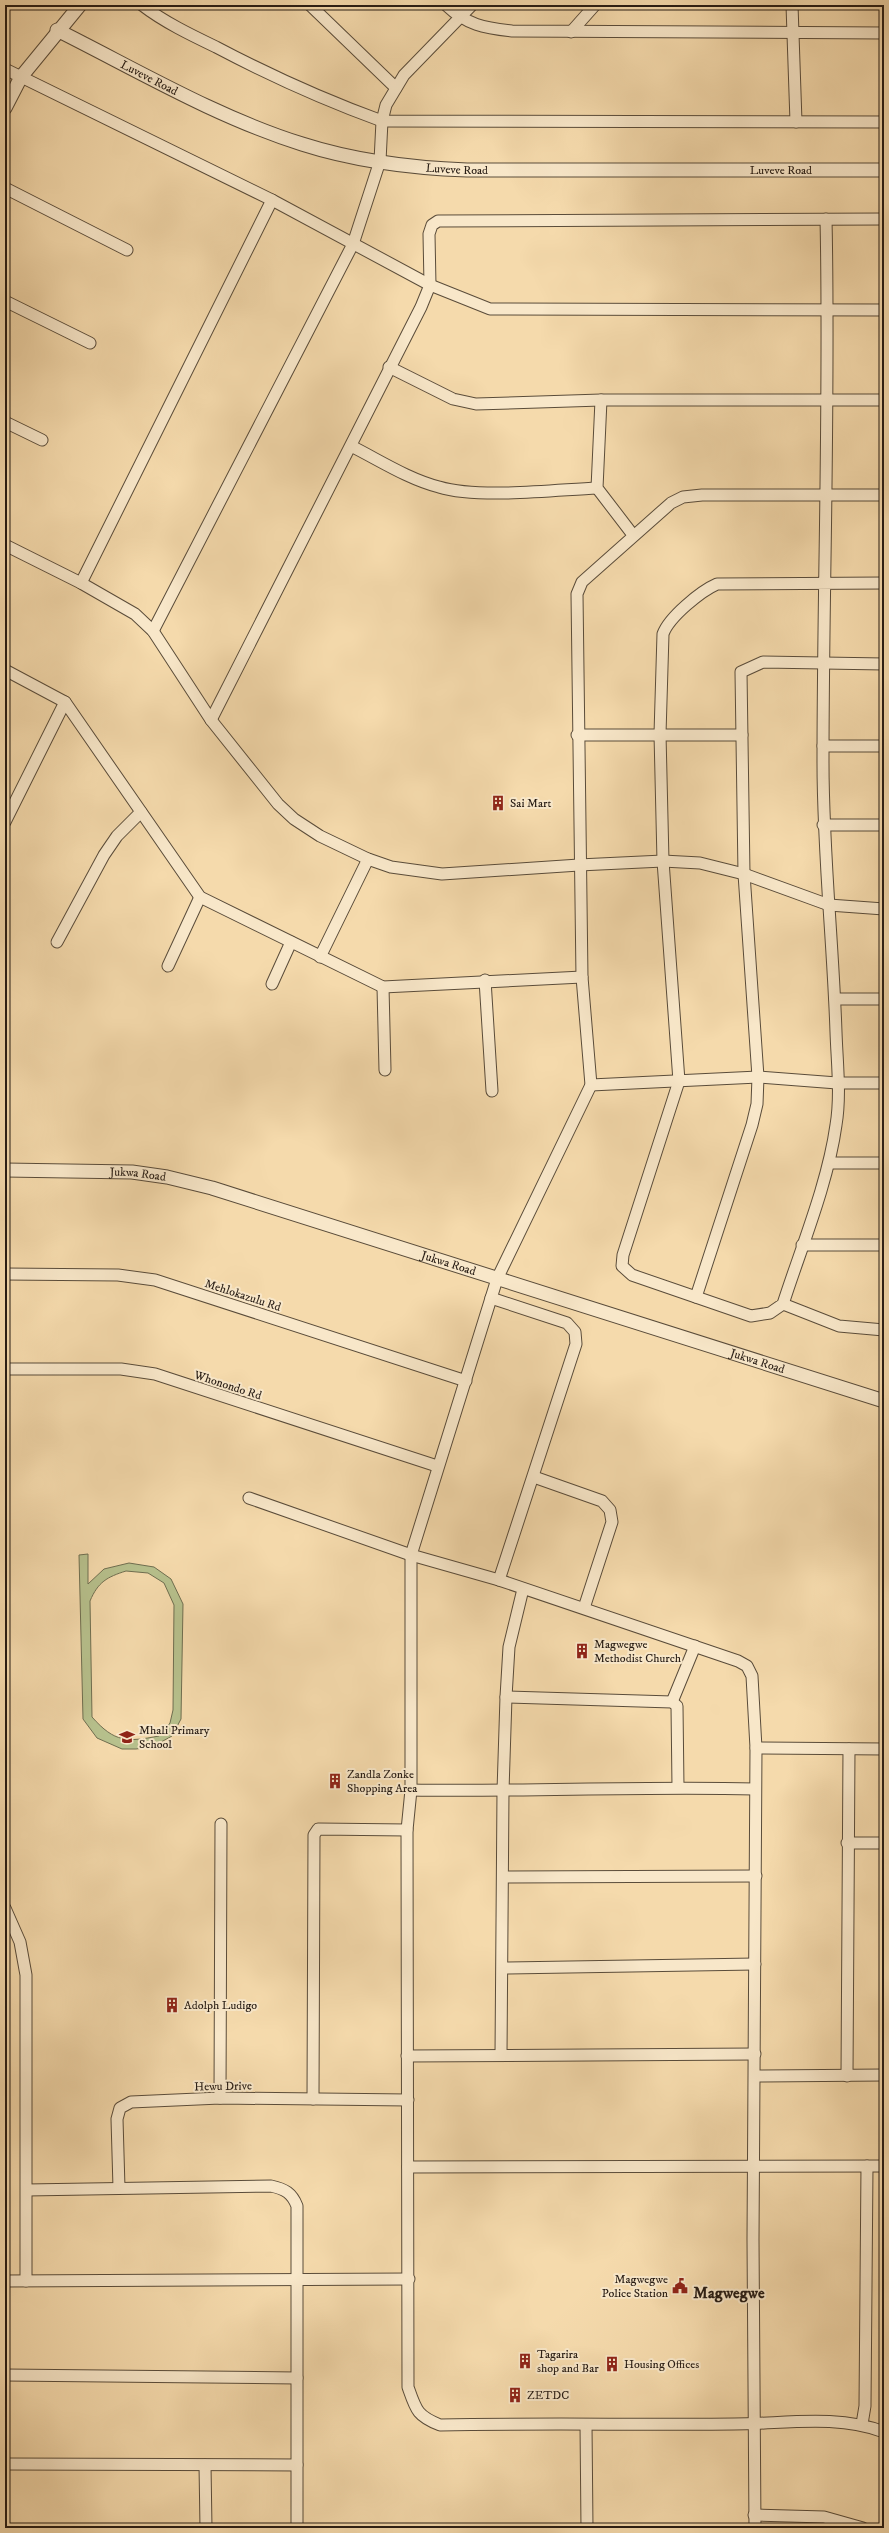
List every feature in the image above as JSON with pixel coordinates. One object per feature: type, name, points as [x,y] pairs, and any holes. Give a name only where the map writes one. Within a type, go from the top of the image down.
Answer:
[{"type":"street","points":[[5,108],[21,77],[57,30],[80,5]]},
{"type":"street","points":[[142,5],[196,37],[285,82],[320,98],[382,120],[884,122]]},
{"type":"street","points":[[310,5],[396,88]]},
{"type":"street","points":[[446,5],[460,18],[475,25],[498,30],[571,32],[884,33]]},
{"type":"street","points":[[153,631],[353,244],[380,161],[382,120],[386,105],[404,75],[472,5]]},
{"type":"street","points":[[571,32],[595,5]]},
{"type":"street","points":[[792,5],[796,122]]},
{"type":"street","name":"Luveve Road","points":[[57,30],[233,118],[302,144],[380,161],[432,169],[467,170],[884,170]]},
{"type":"street","points":[[5,69],[272,200],[430,285],[483,307],[500,310],[884,310]]},
{"type":"street","points":[[5,188],[127,250]]},
{"type":"street","points":[[81,583],[272,200]]},
{"type":"street","points":[[211,720],[351,446],[389,367],[414,322],[430,285],[429,234],[432,225],[438,221],[884,218]]},
{"type":"street","points":[[826,219],[828,309],[826,495],[823,583],[825,664],[823,825],[835,999],[838,1083],[837,1123],[829,1163],[783,1304],[770,1313],[751,1316],[632,1276],[622,1266],[623,1255],[679,1081],[663,861],[660,734],[663,634],[666,625],[674,617],[710,587],[717,584],[823,583],[884,583]]},
{"type":"street","points":[[5,301],[90,343]]},
{"type":"street","points":[[389,367],[465,403],[602,400],[884,400]]},
{"type":"street","points":[[602,400],[597,488],[633,536]]},
{"type":"street","points":[[5,422],[42,440]]},
{"type":"street","points":[[351,446],[419,480],[440,488],[492,492],[597,488]]},
{"type":"street","points":[[884,495],[702,495],[683,497],[671,503],[582,582],[577,594],[577,735],[582,977],[591,1085],[497,1279],[466,1381],[437,1466],[411,1555],[411,1790],[407,1830],[408,2387],[414,2406],[422,2418],[440,2425],[753,2424],[838,2421],[862,2424],[884,2432]]},
{"type":"street","points":[[5,545],[81,583],[134,614],[153,631],[211,720],[245,765],[294,819],[320,836],[368,859],[405,870],[442,874],[663,861],[700,863],[744,874],[829,905],[884,909]]},
{"type":"street","points":[[696,1297],[752,1125],[757,1104],[758,1078],[744,874],[741,672],[763,662],[884,664]]},
{"type":"street","points":[[5,670],[65,702],[200,897],[383,987],[485,980],[582,977]]},
{"type":"street","points":[[5,822],[65,702]]},
{"type":"street","points":[[577,735],[742,735]]},
{"type":"street","points":[[823,746],[884,746]]},
{"type":"street","points":[[57,942],[104,855],[117,836],[141,812]]},
{"type":"street","points":[[823,825],[884,826]]},
{"type":"street","points":[[320,956],[368,859]]},
{"type":"street","points":[[168,966],[200,897]]},
{"type":"street","points":[[272,984],[291,942]]},
{"type":"street","points":[[485,980],[492,1091]]},
{"type":"street","points":[[383,987],[385,1070]]},
{"type":"street","points":[[835,999],[884,999]]},
{"type":"street","points":[[591,1085],[758,1078],[838,1083],[884,1083]]},
{"type":"street","points":[[829,1163],[884,1163]]},
{"type":"street","name":"Jukwa Road","points":[[5,1170],[132,1172],[167,1177],[212,1188],[884,1401]]},
{"type":"street","points":[[802,1245],[884,1245]]},
{"type":"street","name":"Mehlokazulu Rd","points":[[5,1274],[118,1276],[155,1280],[466,1381]]},
{"type":"street","points":[[491,1298],[567,1323],[575,1332],[576,1344],[534,1477],[499,1580]]},
{"type":"street","points":[[783,1304],[838,1326],[884,1330]]},
{"type":"street","name":"Whonondo Rd","points":[[5,1369],[121,1369],[154,1374],[437,1466]]},
{"type":"street","points":[[534,1477],[602,1501],[610,1510],[612,1522],[584,1608]]},
{"type":"street","points":[[249,1498],[411,1555],[499,1580],[584,1608],[738,1661],[747,1666],[755,1686],[756,1748],[755,2076],[753,2166],[753,2424],[755,2528]]},
{"type":"street","points":[[501,2055],[503,1968],[503,1791],[506,1697],[509,1647],[523,1589]]},
{"type":"street","points":[[672,1702],[695,1646]]},
{"type":"street","points":[[506,1697],[672,1702],[677,1706],[678,1787]]},
{"type":"street","points":[[756,1748],[884,1749]]},
{"type":"street","points":[[847,2076],[847,1843],[849,1749]]},
{"type":"street","points":[[411,1790],[503,1791],[678,1787],[755,1789]]},
{"type":"street","points":[[220,2098],[221,1824]]},
{"type":"street","points":[[314,2099],[314,1835],[318,1829],[407,1830]]},
{"type":"street","points":[[847,1843],[884,1843]]},
{"type":"street","points":[[503,1877],[756,1876]]},
{"type":"street","points":[[5,1908],[20,1942],[26,1975],[26,2281]]},
{"type":"street","points":[[503,1968],[755,1964]]},
{"type":"street","points":[[407,2056],[755,2054]]},
{"type":"street","points":[[755,2076],[884,2075]]},
{"type":"street","name":"Hewu Drive","points":[[118,2188],[117,2119],[120,2108],[131,2102],[220,2098],[408,2100]]},
{"type":"street","points":[[408,2166],[884,2166]]},
{"type":"street","points":[[862,2424],[865,2406],[867,2166]]},
{"type":"street","points":[[27,2190],[271,2186],[284,2188],[293,2197],[297,2206],[297,2528]]},
{"type":"street","points":[[5,2281],[409,2279]]},
{"type":"street","points":[[5,2375],[297,2378]]},
{"type":"street","points":[[586,2425],[586,2528]]},
{"type":"street","points":[[5,2464],[297,2465]]},
{"type":"street","points":[[205,2465],[206,2528]]},
{"type":"street","points":[[754,2515],[824,2517],[863,2528]]},
{"type":"green space","points":[[88,1554],[88,1584],[104,1569],[129,1563],[154,1567],[171,1579],[183,1604],[181,1719],[172,1736],[152,1747],[122,1749],[97,1738],[83,1719],[79,1555]],"holes":[[[126,1571],[148,1573],[164,1583],[174,1605],[173,1710],[170,1723],[159,1736],[138,1739],[122,1738],[108,1732],[92,1717],[90,1601],[96,1589],[108,1578]]]},
{"type":"place","name":"Sai Mart","points":[[498,803]]},
{"type":"place","name":"Magwegwe Methodist Church","points":[[582,1651]]},
{"type":"place","name":"Mhali Primary School","points":[[127,1737]]},
{"type":"place","name":"Zandla Zonke Shopping Area","points":[[335,1781]]},
{"type":"place","name":"Adolph Ludigo","points":[[172,2005]]},
{"type":"place","name":"Magwegwe Police Station","points":[[680,2286]]},
{"type":"place","name":"Tagarira shop and Bar","points":[[525,2361]]},
{"type":"place","name":"Housing Offices","points":[[612,2364]]},
{"type":"place","name":"ZETDC","points":[[515,2395]]},
{"type":"district","name":"Magwegwe","points":[[729,2292]]}]
